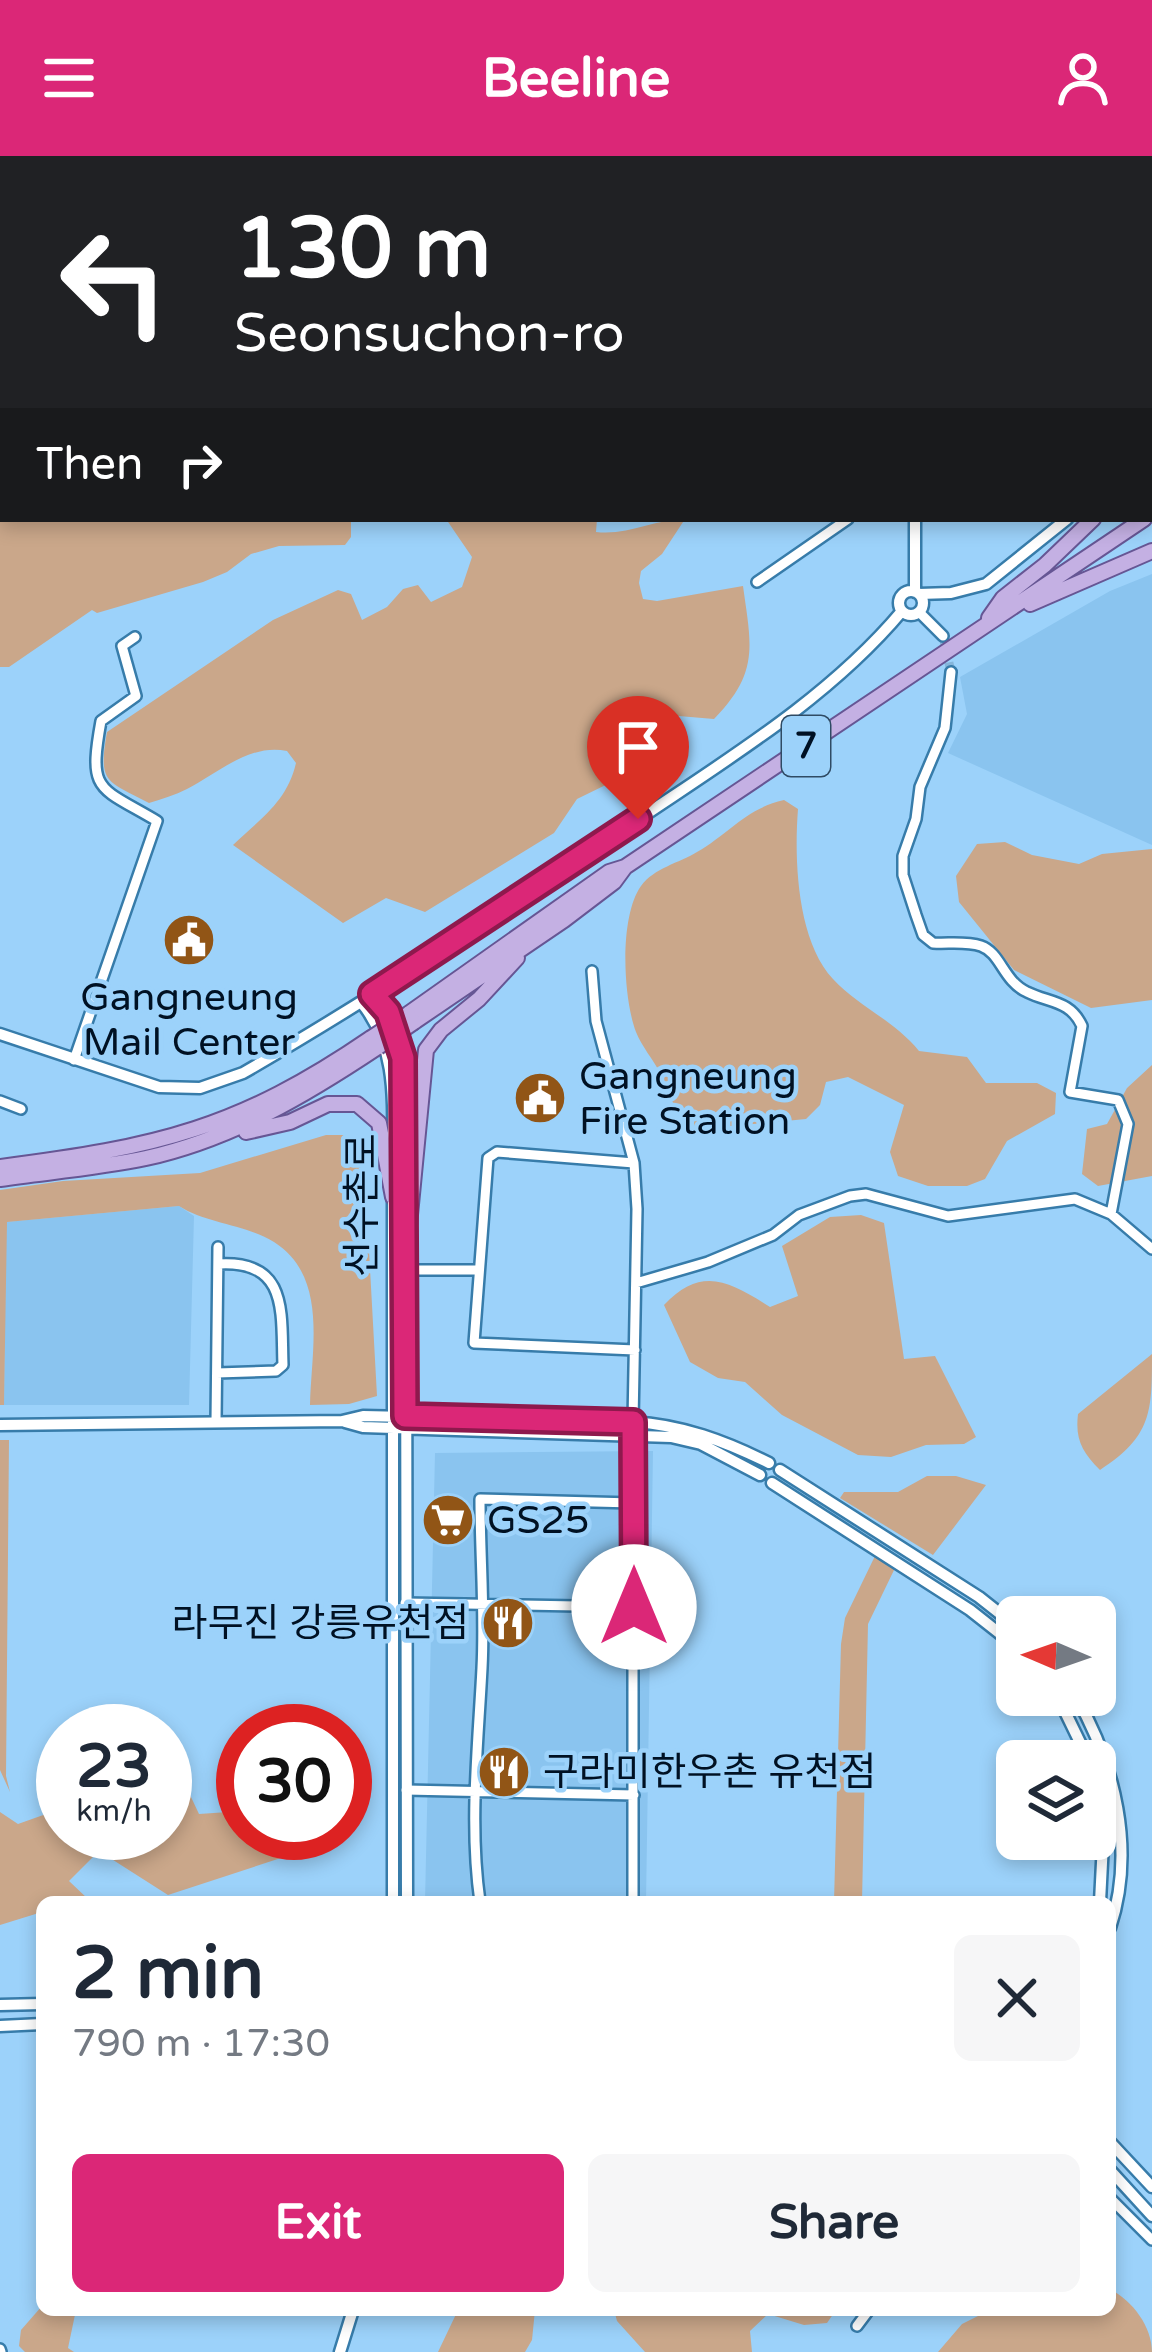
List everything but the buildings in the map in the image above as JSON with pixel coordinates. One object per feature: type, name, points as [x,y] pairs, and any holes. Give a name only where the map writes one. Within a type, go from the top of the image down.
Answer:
[{"type":"main road","points":[[987,623],[1003,598],[1090,522]]},
{"type":"main road","name":"7","points":[[0,1178],[146,1158],[200,1142],[296,1100],[614,882],[625,868],[1139,522]]},
{"type":"main road","points":[[987,623],[1152,551]]},
{"type":"main road","name":"7","points":[[411,1018],[609,872],[625,868]]},
{"type":"main road","points":[[406,1263],[426,1050],[537,936]]},
{"type":"main road","name":"7","points":[[0,1167],[132,1149],[198,1131],[289,1091],[374,1043]]},
{"type":"main road","points":[[200,1142],[290,1122],[328,1103],[357,1104],[379,1123],[393,1197]]},
{"type":"street","points":[[757,582],[844,522]]},
{"type":"street","points":[[915,522],[920,612]]},
{"type":"street","points":[[0,1034],[159,1087],[200,1088],[243,1072],[366,998],[740,751],[872,648],[902,611],[900,597],[951,593],[986,584],[1063,522]]},
{"type":"street","points":[[902,611],[908,615],[920,612]]},
{"type":"street","points":[[920,612],[943,635]]},
{"type":"street","points":[[74,1060],[157,821],[103,788],[92,768],[101,721],[136,697],[122,646],[135,638]]},
{"type":"street","points":[[951,672],[945,728],[920,787],[903,874],[923,935],[932,944],[974,944],[988,949],[1006,977],[1077,1016],[1082,1025],[1070,1092],[1118,1100],[1128,1124],[1112,1214]]},
{"type":"street","points":[[592,971],[596,1021],[634,1162],[633,1896]]},
{"type":"street","name":"선수촌로","points":[[366,998],[391,1064],[399,1422]]},
{"type":"street","name":"선수촌로","points":[[366,998],[388,1012],[403,1058],[406,1263],[399,1422]]},
{"type":"street","points":[[0,1101],[21,1109]]},
{"type":"street","points":[[634,1162],[497,1152],[488,1158],[474,1343],[635,1350]]},
{"type":"street","points":[[636,1283],[708,1262],[772,1235],[799,1215],[850,1196],[880,1197],[948,1216],[1075,1199],[1112,1214],[1152,1249]]},
{"type":"street","points":[[216,1421],[218,1247]]},
{"type":"street","points":[[217,1373],[276,1371],[283,1365],[280,1296],[267,1276],[246,1262],[219,1264]]},
{"type":"street","points":[[406,1263],[477,1270]]},
{"type":"street","points":[[0,1424],[342,1421],[633,1428],[713,1436],[774,1466],[996,1610]]},
{"type":"street","points":[[393,1896],[399,1422]]},
{"type":"street","points":[[633,1428],[701,1444],[766,1479],[996,1630]]},
{"type":"street","points":[[766,1479],[779,1478],[774,1466]]},
{"type":"street","points":[[479,1896],[473,1854],[482,1667],[480,1499],[633,1503]]},
{"type":"street","points":[[398,1603],[634,1607]]},
{"type":"street","points":[[398,1603],[406,1896]]},
{"type":"street","points":[[406,1790],[634,1795]]},
{"type":"street","points":[[1116,1812],[1120,1822],[1116,1903]]},
{"type":"street","points":[[1100,1896],[1102,1860]]},
{"type":"street","points":[[0,2006],[36,2004]]},
{"type":"street","points":[[0,2026],[36,2024]]},
{"type":"street","points":[[1116,2148],[1152,2187]]},
{"type":"street","points":[[1116,2177],[1152,2216]]},
{"type":"street","points":[[1116,2204],[1152,2240]]},
{"type":"street","points":[[340,2352],[351,2316]]},
{"type":"street","points":[[857,2326],[864,2316]]},
{"type":"shaded area","points":[[0,522],[351,522],[351,537],[345,545],[279,546],[251,554],[203,582],[97,613],[92,610],[9,667],[0,667]]},
{"type":"shaded area","points":[[448,522],[597,522],[596,532],[607,533],[683,522],[662,554],[641,571],[643,599],[657,601],[743,586],[749,642],[746,672],[714,719],[655,714],[641,757],[624,776],[577,799],[554,833],[425,912],[386,898],[343,923],[233,845],[286,789],[296,763],[287,751],[247,755],[187,789],[149,803],[108,778],[104,762],[107,732],[273,620],[338,590],[351,594],[362,620],[387,607],[403,589],[418,585],[431,602],[462,587],[472,557]]},
{"type":"shaded area","points":[[1152,574],[1152,845],[948,753],[967,714],[960,677],[1110,591]]},
{"type":"shaded area","points":[[784,800],[798,809],[798,875],[805,922],[821,963],[833,979],[919,1051],[967,1057],[986,1083],[1037,1083],[1056,1093],[1055,1114],[1007,1141],[985,1179],[967,1186],[928,1186],[898,1176],[890,1152],[904,1105],[848,1077],[826,1082],[820,1105],[806,1119],[690,1130],[676,1109],[632,1017],[625,958],[634,900],[653,875],[697,852],[748,815]]},
{"type":"shaded area","points":[[1005,842],[1032,855],[1079,864],[1102,854],[1152,849],[1152,1000],[1091,1008],[1014,970],[959,902],[956,876],[977,844]]},
{"type":"shaded area","points":[[1152,1065],[1152,1176],[1098,1186],[1082,1174],[1087,1129],[1107,1124],[1127,1088]]},
{"type":"shaded area","points":[[326,1135],[352,1135],[365,1178],[377,1396],[349,1404],[310,1405],[313,1316],[303,1274],[274,1242],[179,1206],[7,1222],[4,1405],[0,1405],[0,1190],[63,1181],[200,1173]]},
{"type":"shaded area","points":[[179,1206],[194,1216],[189,1405],[4,1405],[6,1222]]},
{"type":"shaded area","points":[[861,1215],[884,1223],[904,1359],[935,1356],[976,1437],[964,1444],[926,1445],[891,1457],[858,1455],[782,1415],[745,1382],[718,1378],[690,1362],[664,1305],[704,1281],[729,1285],[770,1307],[798,1296],[782,1246],[830,1217]]},
{"type":"shaded area","points":[[1152,1354],[1146,1421],[1130,1446],[1100,1470],[1081,1445],[1078,1414]]},
{"type":"shaded area","points":[[0,1440],[9,1440],[6,1776],[10,1792],[0,1770]]},
{"type":"shaded area","points":[[653,1451],[646,1896],[425,1896],[435,1453]]},
{"type":"shaded area","points":[[927,1476],[956,1476],[986,1485],[933,1555],[840,1498],[844,1492],[898,1492]]},
{"type":"shaded area","points":[[875,1556],[895,1568],[868,1624],[862,1896],[834,1896],[845,1618]]},
{"type":"shaded area","points":[[192,1799],[199,1814],[216,1813],[216,1860],[275,1860],[168,1895],[113,1860],[192,1860]]},
{"type":"shaded area","points":[[0,1812],[18,1824],[36,1818],[36,1860],[90,1860],[69,1881],[85,1896],[36,1896],[36,1914],[0,1925]]},
{"type":"shaded area","points":[[1116,2293],[1140,2316],[1152,2352],[938,2352],[962,2324],[978,2316],[1116,2316]]},
{"type":"shaded area","points":[[36,2313],[75,2316],[68,2348],[74,2352],[25,2352],[19,2346],[21,2330]]},
{"type":"shaded area","points":[[455,2316],[534,2316],[532,2340],[525,2352],[438,2352]]},
{"type":"shaded area","points":[[616,2316],[766,2316],[750,2331],[752,2352],[645,2352]]},
{"type":"shaded area","points":[[775,2316],[832,2316],[827,2323],[804,2325]]},
{"type":"tunnel","points":[[943,636],[951,672]]},
{"type":"place","name":"Gangneung Mail Center","points":[[189,940]]},
{"type":"place","name":"Gangneung Fire Station","points":[[540,1098]]},
{"type":"place","name":"GS25","points":[[448,1520]]},
{"type":"place","name":"라무진 강릉유천점","points":[[508,1623]]},
{"type":"place","name":"구라미한우촌 유천점","points":[[504,1772]]},
{"type":"route","points":[[634,1607],[633,1422],[405,1416],[403,1058],[388,1012],[372,994],[638,819]]}]
